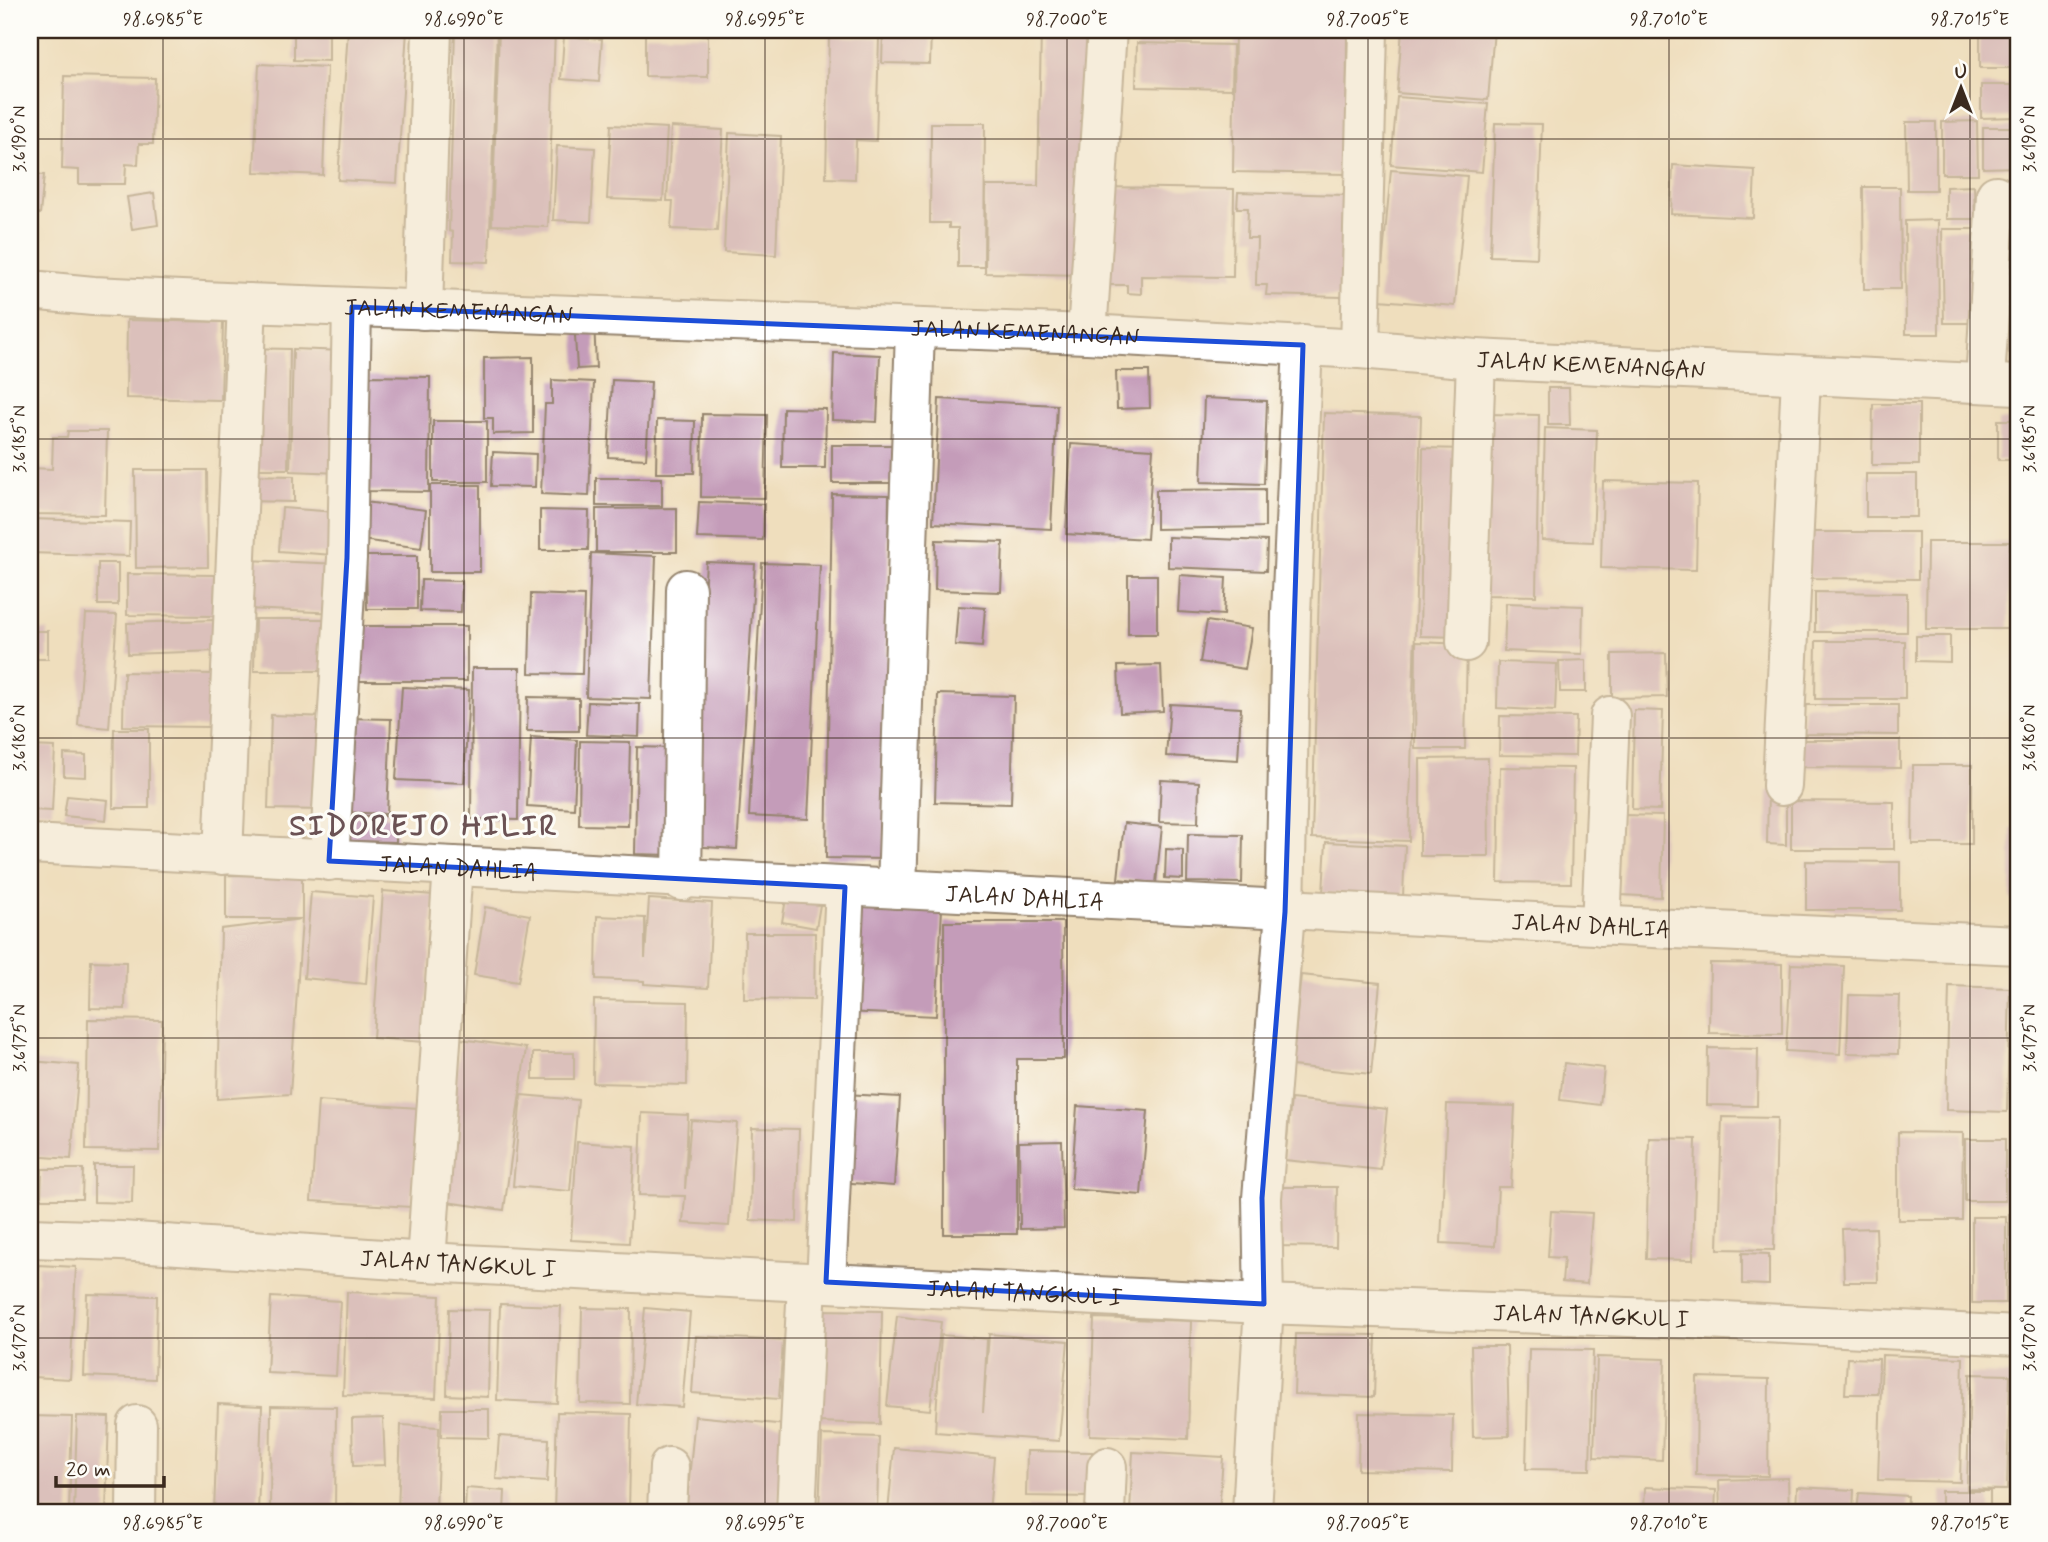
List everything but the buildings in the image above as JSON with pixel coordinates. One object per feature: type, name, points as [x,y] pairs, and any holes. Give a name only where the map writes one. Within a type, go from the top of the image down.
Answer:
[{"type":"street","points":[[423,310],[432,30]]},
{"type":"street","points":[[1087,334],[1107,30]]},
{"type":"street","points":[[1360,349],[1368,30]]},
{"type":"street","points":[[1996,195],[2002,384]]},
{"type":"street","name":"JALAN KEMENANGAN","points":[[30,290],[93,296],[247,303],[1087,334],[1303,345],[1476,359],[2002,384]]},
{"type":"street","points":[[223,855],[247,303]]},
{"type":"street","points":[[329,861],[347,558],[352,307]]},
{"type":"street","points":[[897,889],[915,329]]},
{"type":"street","points":[[1252,1512],[1264,1304],[1262,1198],[1284,912],[1291,614],[1303,345]]},
{"type":"street","points":[[1466,642],[1476,359]]},
{"type":"street","points":[[1782,786],[1801,376]]},
{"type":"street","points":[[682,881],[686,589]]},
{"type":"street","points":[[1601,926],[1610,716]]},
{"type":"street","name":"JALAN DAHLIA","points":[[30,844],[1284,912],[2018,945]]},
{"type":"street","points":[[426,1262],[453,866]]},
{"type":"street","points":[[796,1512],[845,887]]},
{"type":"street","name":"JALAN TANGKUL I","points":[[30,1238],[816,1282],[2018,1336]]},
{"type":"street","points":[[136,1425],[136,1512]]},
{"type":"street","points":[[667,1512],[669,1467]]},
{"type":"street","points":[[1105,1512],[1107,1467]]},
{"type":"highlighted area","points":[[352,307],[1303,345],[1285,912],[1262,1198],[1264,1304],[826,1282],[845,887],[329,861],[347,558]]},
{"type":"district","name":"SIDOREJO HILIR","points":[[424,825]]}]
